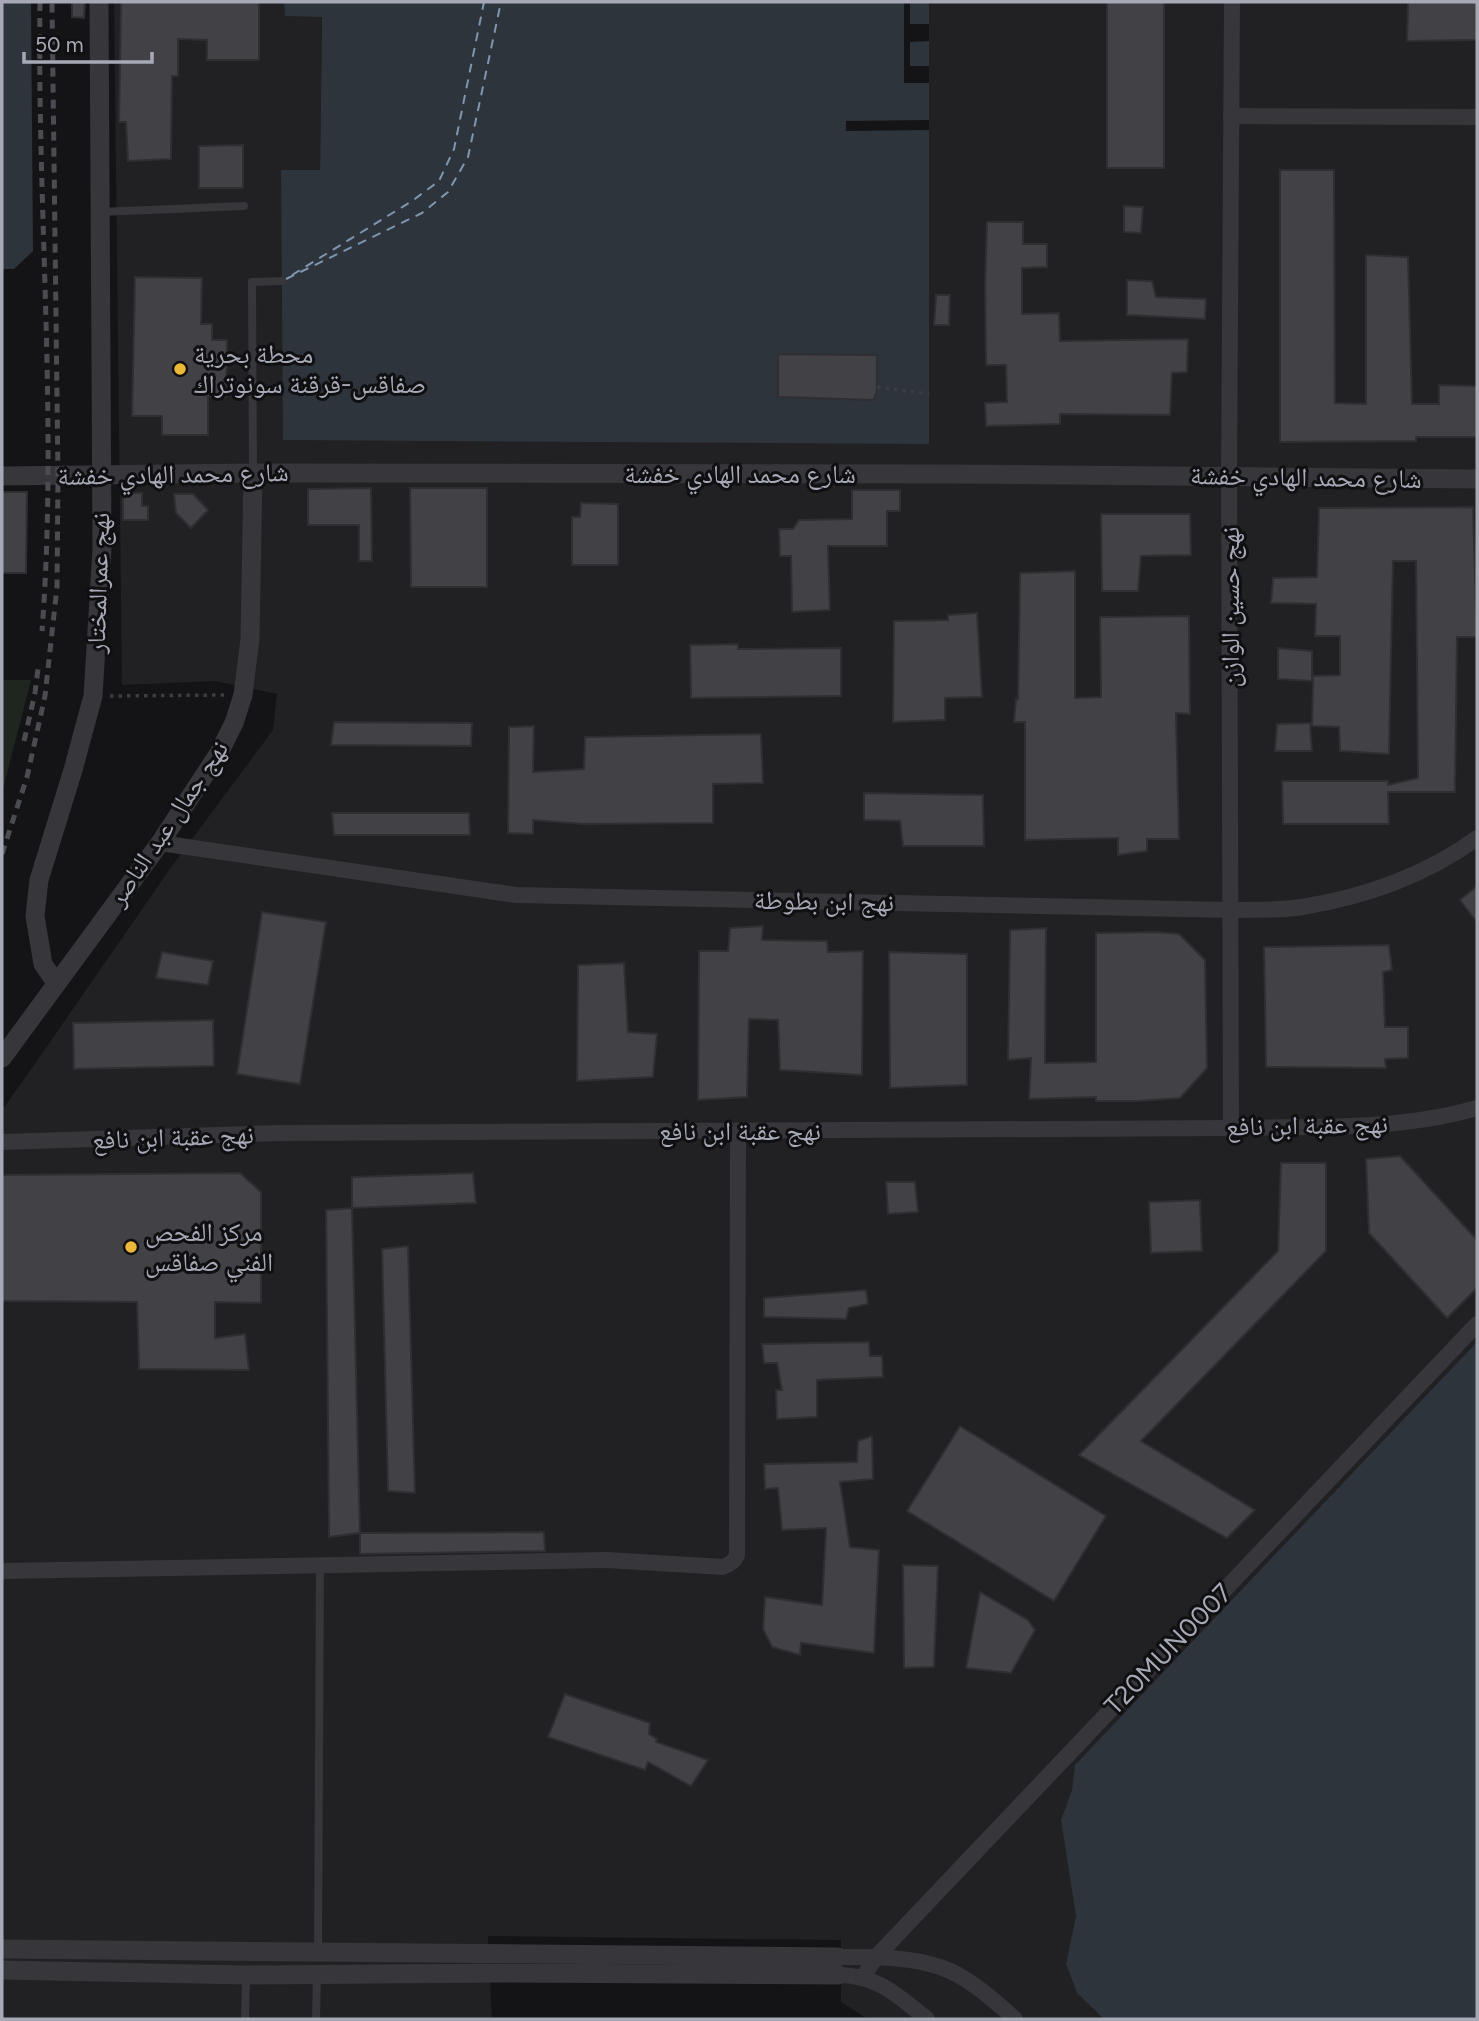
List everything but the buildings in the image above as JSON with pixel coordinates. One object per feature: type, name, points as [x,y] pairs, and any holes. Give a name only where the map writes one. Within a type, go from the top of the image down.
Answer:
[{"type":"street","name":"نهج عمرالمختار","points":[[56,983],[43,964],[35,916],[39,880],[74,769],[93,696],[102,561],[99,2]]},
{"type":"street","name":"نهج حسين الوازن","points":[[1231,1128],[1229,476],[1232,2]]},
{"type":"street","points":[[1231,116],[1477,117]]},
{"type":"street","name":"شارع محمد الهادي خفشة","points":[[2,476],[253,473],[955,474],[1477,479]]},
{"type":"street","name":"نهج جمال عبد الناصر","points":[[2,1058],[160,843],[219,753],[233,723],[243,695],[250,639],[253,473]]},
{"type":"street","name":"نهج ابن بطوطة","points":[[160,843],[516,895],[1231,910],[1300,908],[1378,890],[1460,851],[1477,838]]},
{"type":"street","name":"نهج عقبة ابن نافع","points":[[2,1142],[280,1133],[1381,1125],[1418,1122],[1477,1108]]},
{"type":"street","points":[[2,1571],[607,1560],[723,1567],[734,1561],[737,1555],[738,1131]]},
{"type":"street","name":"T20MUN0007","points":[[863,1978],[876,1957],[1477,1324]]},
{"type":"street","points":[[2,1949],[318,1952],[506,1964],[838,1966],[876,1957],[940,1967],[959,1975],[1004,2016]]},
{"type":"street","points":[[317,1975],[318,1952]]},
{"type":"street","points":[[2,1970],[317,1975],[506,1964]]},
{"type":"street","points":[[838,1966],[878,1982],[927,2019]]},
{"type":"lane","points":[[100,212],[244,206]]},
{"type":"lane","points":[[253,473],[251,282],[282,281]]},
{"type":"lane","points":[[318,1952],[320,1566]]},
{"type":"lane","points":[[245,2019],[246,1975]]},
{"type":"lane","points":[[316,2019],[317,1975]]},
{"type":"path","points":[[877,387],[929,394]]},
{"type":"path","points":[[93,696],[243,695]]},
{"type":"shaded area","points":[[2,2],[31,2],[33,251],[14,269],[2,269]]},
{"type":"shaded area","points":[[114,2],[284,2],[285,15],[322,16],[320,171],[282,170],[929,444],[929,2],[1477,2],[1477,2019],[868,2019],[841,2002],[841,1940],[488,1936],[492,2019],[2,2019],[2,1110],[172,866],[273,730],[277,694],[215,681],[122,685]]},
{"type":"shaded area","points":[[284,2],[929,2],[929,444],[283,440],[281,170],[320,170],[322,17],[285,16]]},
{"type":"shaded area","points":[[2,680],[31,680],[2,793]]},
{"type":"shaded area","points":[[1477,1342],[1477,2019],[1104,2019],[1077,1993],[1066,1964],[1076,1916],[1061,1820],[1072,1790],[1075,1765]]},
{"type":"pier","points":[[904,2],[910,2],[910,24],[929,24],[929,41],[910,42],[910,66],[929,66],[929,83],[904,83]]},
{"type":"pier","points":[[929,120],[929,130],[846,131],[846,121]]},
{"type":"ferry route","points":[[292,275],[412,201],[439,181],[454,149],[484,2]]},
{"type":"ferry route","points":[[286,279],[422,213],[448,192],[468,157],[501,2]]},
{"type":"railway","points":[[40,2],[48,395],[42,631]]},
{"type":"railway","points":[[2,854],[27,777],[45,696],[57,587],[52,2]]},
{"type":"railway","points":[[24,741],[38,669]]},
{"type":"place","name":"محطة بحرية صفاقس-قرقنة سونوتراك","points":[[180,369]]},
{"type":"place","name":"مركز الفحص الفني صفاقس","points":[[131,1247]]}]
